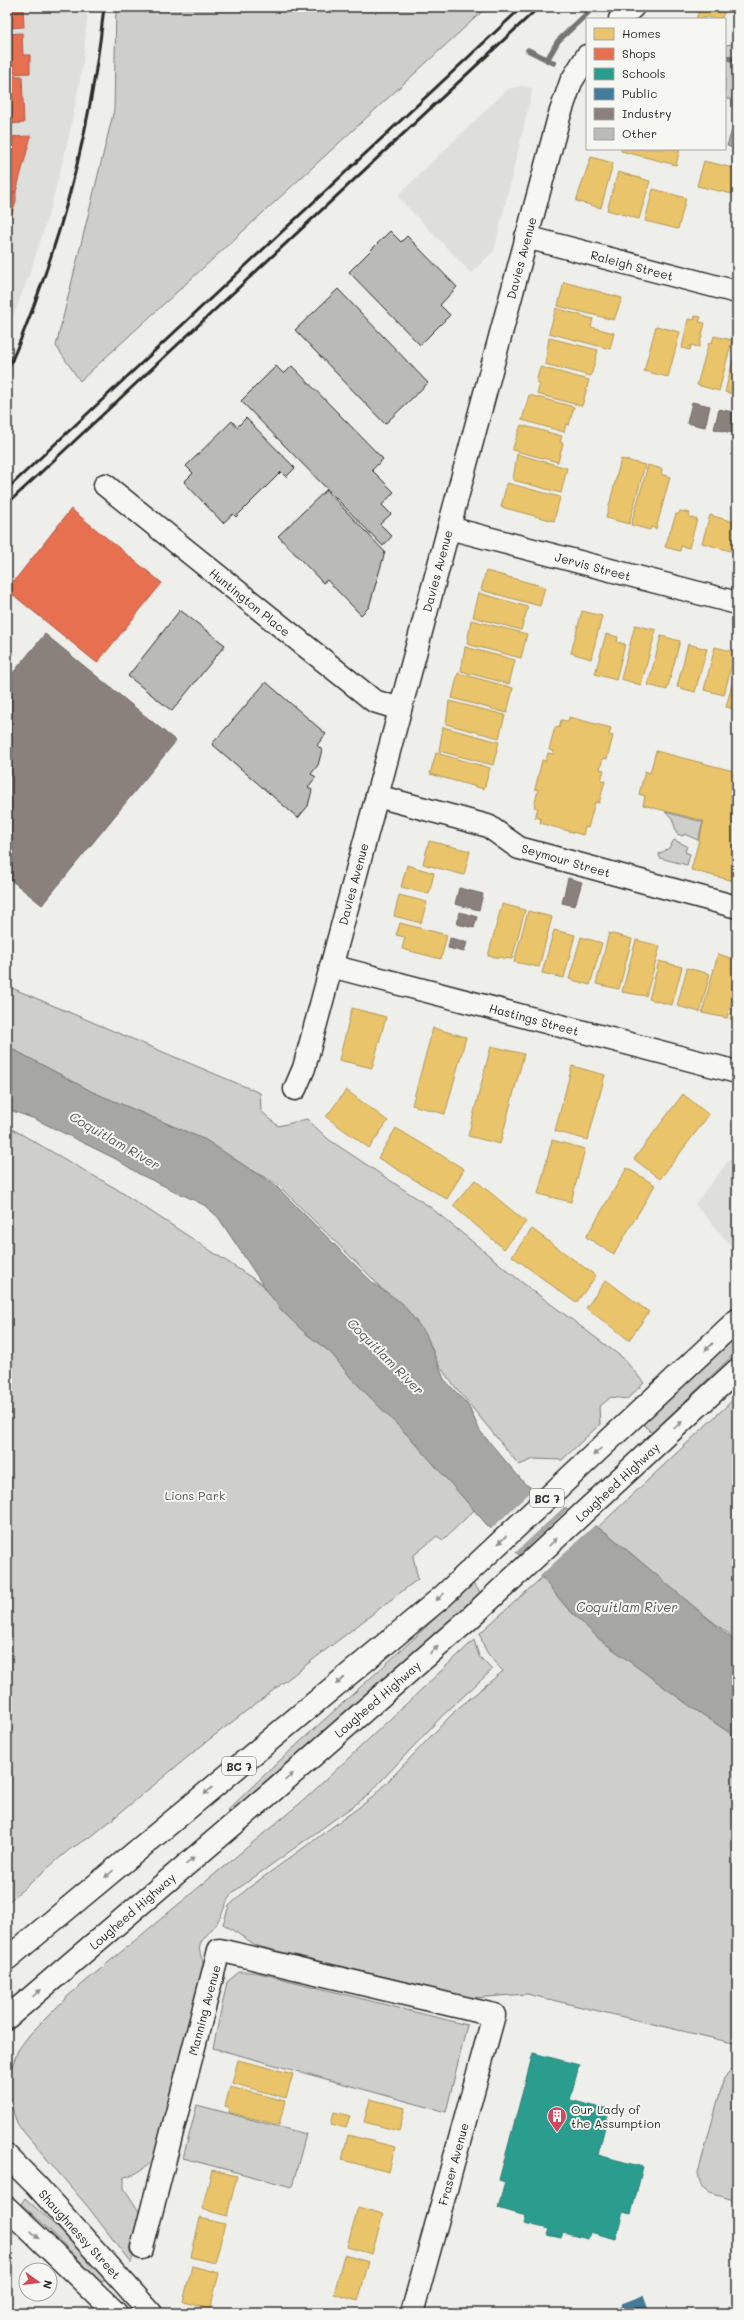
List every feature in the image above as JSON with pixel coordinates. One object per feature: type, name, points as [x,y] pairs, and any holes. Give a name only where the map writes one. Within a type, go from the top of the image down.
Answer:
[{"type":"street","points":[[621,18],[633,7]]},
{"type":"street","name":"Davies Avenue","points":[[295,1089],[304,1068],[562,105],[571,82],[586,58]]},
{"type":"street","name":"Raleigh Street","points":[[526,237],[737,292]]},
{"type":"street","name":"Huntington Place","points":[[105,485],[374,701],[400,709]]},
{"type":"street","name":"Jervis Street","points":[[449,528],[737,603]]},
{"type":"street","name":"Seymour Street","points":[[377,796],[488,826],[519,848],[737,908]]},
{"type":"street","name":"Hastings Street","points":[[331,966],[737,1072]]},
{"type":"street","name":"BC 7","points":[[7,1959],[442,1596],[626,1426],[737,1320]]},
{"type":"street","name":"Lougheed Highway","points":[[7,2018],[269,1794],[494,1597],[737,1370]]},
{"type":"street","name":"Manning Avenue","points":[[142,2248],[220,1950],[494,2015]]},
{"type":"street","name":"Fraser Avenue","points":[[412,2313],[494,2015]]},
{"type":"street","name":"Shaughnessy Street","points":[[7,2156],[36,2185],[151,2313]]},
{"type":"street","points":[[7,2208],[116,2313]]},
{"type":"shaded area","points":[[7,7],[88,7],[83,63],[69,136],[51,207],[30,273],[7,332]]},
{"type":"shaded area","points":[[522,86],[533,88],[494,251],[471,273],[397,196],[508,89]]},
{"type":"shaded area","points":[[733,1155],[737,1156],[737,1253],[695,1204]]},
{"type":"green space","points":[[116,7],[487,7],[80,381],[56,346],[114,110]]},
{"type":"green space","points":[[726,45],[737,45],[737,101],[726,98]]},
{"type":"green space","points":[[665,812],[703,822],[698,840],[684,834],[683,836],[677,834],[672,818]]},
{"type":"green space","points":[[674,840],[687,846],[685,852],[690,854],[687,865],[660,858],[659,854],[669,848]]},
{"type":"green space","points":[[7,986],[260,1093],[261,1111],[278,1126],[307,1119],[328,1139],[430,1207],[524,1284],[623,1358],[644,1383],[627,1399],[611,1397],[599,1407],[600,1424],[562,1460],[534,1459],[519,1465],[448,1378],[410,1324],[374,1280],[277,1184],[188,1135],[89,1100],[7,1055]]},
{"type":"green space","name":"Lions Park","points":[[7,1126],[115,1188],[275,1293],[489,1496],[443,1540],[437,1536],[413,1556],[418,1579],[206,1742],[92,1836],[70,1849],[7,1903]]},
{"type":"green space","points":[[737,1336],[737,1351],[652,1433],[643,1424]]},
{"type":"green space","points":[[737,1396],[737,1640],[594,1531]]},
{"type":"green space","points":[[547,1573],[737,1723],[737,2044],[527,1994],[473,1998],[257,1946],[223,1924],[229,1906],[247,1889],[373,1797],[456,1710],[503,1671],[488,1654],[481,1639],[480,1633]]},
{"type":"green space","points":[[472,1583],[481,1593],[443,1628],[230,1812],[228,1810],[412,1640]]},
{"type":"green space","points":[[474,1640],[479,1656],[492,1670],[442,1716],[367,1796],[232,1893],[216,1924],[202,1940],[199,1948],[200,1954],[207,1970],[155,2156],[141,2170],[133,2175],[124,2177],[124,2188],[140,2213],[129,2249],[133,2257],[131,2263],[88,2207],[17,2124],[9,2097],[10,2072],[18,2050],[30,2034],[68,1996],[304,1800]]},
{"type":"green space","points":[[239,1972],[255,1972],[467,2025],[446,2112],[213,2048],[227,1982]]},
{"type":"green space","points":[[734,2068],[737,2068],[737,2201],[710,2193],[701,2186],[698,2173],[724,2078]]},
{"type":"green space","points":[[197,2105],[306,2134],[292,2187],[183,2158]]},
{"type":"green space","points":[[25,2198],[70,2239],[105,2278],[101,2283],[52,2232],[21,2204]]},
{"type":"water","points":[[735,120],[737,121],[737,149],[727,146]]},
{"type":"water","name":"Coquitlam River","points":[[7,1046],[93,1092],[206,1140],[277,1187],[373,1283],[402,1303],[426,1334],[444,1379],[468,1405],[480,1431],[525,1484],[607,1533],[737,1643],[737,1738],[687,1704],[599,1639],[566,1607],[540,1575],[487,1525],[416,1444],[351,1378],[331,1353],[305,1333],[282,1311],[218,1217],[204,1205],[139,1174],[116,1159],[35,1119],[7,1109]]},
{"type":"pier","points":[[535,1488],[565,1506],[514,1554],[490,1530]]},
{"type":"pier","points":[[569,1508],[596,1524],[539,1577],[517,1557]]},
{"type":"building: Homes","points":[[691,7],[727,7],[722,18],[696,18],[699,12]]},
{"type":"building: Homes","points":[[621,150],[680,150],[676,165]]},
{"type":"building: Homes","points":[[591,157],[613,163],[601,208],[576,201]]},
{"type":"building: Homes","points":[[704,161],[737,169],[737,195],[697,186]]},
{"type":"building: Homes","points":[[618,172],[650,181],[639,219],[607,210]]},
{"type":"building: Homes","points":[[653,189],[686,198],[678,229],[645,221]]},
{"type":"building: Homes","points":[[564,282],[622,298],[614,320],[558,306]]},
{"type":"building: Homes","points":[[556,308],[593,319],[591,327],[614,333],[610,349],[549,333]]},
{"type":"building: Homes","points":[[695,316],[701,317],[699,322],[705,323],[699,347],[691,345],[690,350],[682,348],[688,319],[694,320]]},
{"type":"building: Homes","points":[[656,326],[680,332],[668,377],[644,371]]},
{"type":"building: Homes","points":[[714,336],[732,340],[719,391],[697,385],[709,342],[712,343]]},
{"type":"building: Homes","points":[[549,338],[598,350],[591,376],[545,364]]},
{"type":"building: Homes","points":[[736,348],[737,349],[737,395],[725,392]]},
{"type":"building: Homes","points":[[540,367],[589,380],[582,406],[537,394],[540,384],[536,383]]},
{"type":"building: Homes","points":[[529,395],[574,407],[569,425],[566,424],[564,432],[522,420]]},
{"type":"building: Homes","points":[[521,425],[562,436],[560,442],[563,443],[558,462],[512,450]]},
{"type":"building: Homes","points":[[517,454],[567,468],[561,493],[513,480]]},
{"type":"building: Homes","points":[[621,459],[645,465],[629,524],[606,518]]},
{"type":"building: Homes","points":[[648,465],[662,469],[661,474],[670,477],[656,529],[651,527],[650,530],[631,525]]},
{"type":"building: Homes","points":[[507,483],[560,497],[554,521],[501,507]]},
{"type":"building: Homes","points":[[680,511],[690,513],[689,517],[697,519],[689,548],[681,546],[680,551],[665,547],[676,514],[679,514]]},
{"type":"building: Homes","points":[[710,515],[737,523],[737,540],[734,552],[702,543]]},
{"type":"building: Homes","points":[[486,571],[545,587],[540,606],[481,590]]},
{"type":"building: Homes","points":[[479,593],[528,607],[521,630],[473,617]]},
{"type":"building: Homes","points":[[582,611],[602,616],[591,659],[571,653]]},
{"type":"building: Homes","points":[[471,620],[527,634],[521,658],[467,644]]},
{"type":"building: Homes","points":[[635,625],[656,630],[641,685],[621,679]]},
{"type":"building: Homes","points":[[606,634],[618,637],[617,642],[625,644],[616,680],[595,674]]},
{"type":"building: Homes","points":[[661,636],[680,641],[667,690],[648,685]]},
{"type":"building: Homes","points":[[688,644],[707,649],[695,692],[677,687]]},
{"type":"building: Homes","points":[[465,647],[515,660],[509,684],[461,671]]},
{"type":"building: Homes","points":[[715,647],[735,652],[724,695],[704,690]]},
{"type":"building: Homes","points":[[737,665],[737,710],[726,707]]},
{"type":"building: Homes","points":[[458,673],[513,688],[507,713],[452,698]]},
{"type":"building: Homes","points":[[449,701],[505,715],[499,738],[446,724]]},
{"type":"building: Homes","points":[[569,717],[611,728],[609,735],[613,736],[607,759],[603,758],[600,769],[604,770],[601,780],[605,781],[599,803],[595,802],[588,828],[585,827],[583,835],[540,823],[541,819],[535,817],[538,808],[534,807],[538,790],[535,789],[542,760],[546,761],[548,753],[553,754],[554,751],[549,750],[555,727],[559,728],[561,720],[568,721]]},
{"type":"building: Homes","points":[[443,727],[499,742],[493,765],[439,751]]},
{"type":"building: Homes","points":[[656,751],[737,772],[737,879],[734,881],[691,870],[704,821],[643,805],[645,796],[639,794],[645,771],[650,773]]},
{"type":"building: Homes","points":[[436,753],[490,768],[484,789],[430,774]]},
{"type":"building: Homes","points":[[429,841],[470,851],[464,875],[423,864]]},
{"type":"building: Homes","points":[[407,865],[434,873],[429,894],[401,887]]},
{"type":"building: Homes","points":[[399,895],[427,902],[421,923],[394,916]]},
{"type":"building: Homes","points":[[502,904],[525,910],[512,959],[488,956]]},
{"type":"building: Homes","points":[[528,911],[552,917],[539,967],[514,962]]},
{"type":"building: Homes","points":[[400,923],[447,935],[441,959],[402,949],[405,937],[396,935]]},
{"type":"building: Homes","points":[[554,930],[575,935],[564,978],[542,973]]},
{"type":"building: Homes","points":[[609,933],[632,939],[619,989],[596,984]]},
{"type":"building: Homes","points":[[581,937],[602,943],[590,985],[569,979]]},
{"type":"building: Homes","points":[[636,940],[660,946],[646,996],[622,992]]},
{"type":"building: Homes","points":[[718,954],[737,960],[737,980],[727,1018],[702,1013]]},
{"type":"building: Homes","points":[[659,961],[682,967],[672,1005],[649,999]]},
{"type":"building: Homes","points":[[687,968],[710,974],[700,1012],[677,1006]]},
{"type":"building: Homes","points":[[737,991],[737,1021],[730,1019]]},
{"type":"building: Homes","points":[[352,1008],[386,1017],[372,1068],[339,1060]]},
{"type":"building: Homes","points":[[433,1028],[466,1037],[445,1114],[412,1105]]},
{"type":"building: Homes","points":[[491,1046],[524,1054],[500,1144],[468,1136]]},
{"type":"building: Homes","points":[[572,1066],[605,1075],[588,1140],[555,1131]]},
{"type":"building: Homes","points":[[346,1090],[388,1121],[369,1148],[326,1117]]},
{"type":"building: Homes","points":[[683,1094],[709,1115],[660,1179],[634,1159]]},
{"type":"building: Homes","points":[[396,1128],[464,1169],[447,1199],[378,1158]]},
{"type":"building: Homes","points":[[552,1140],[585,1149],[571,1202],[538,1194]]},
{"type":"building: Homes","points":[[627,1168],[655,1185],[614,1254],[586,1237]]},
{"type":"building: Homes","points":[[475,1180],[526,1222],[504,1249],[453,1206]]},
{"type":"building: Homes","points":[[532,1229],[596,1276],[576,1303],[512,1256]]},
{"type":"building: Homes","points":[[606,1280],[649,1312],[629,1340],[586,1308]]},
{"type":"building: Homes","points":[[238,2060],[293,2074],[286,2098],[232,2083]]},
{"type":"building: Homes","points":[[230,2087],[285,2101],[279,2125],[228,2112],[229,2107],[225,2106]]},
{"type":"building: Homes","points":[[370,2099],[405,2108],[399,2131],[364,2122]]},
{"type":"building: Homes","points":[[334,2112],[350,2116],[346,2128],[331,2124]]},
{"type":"building: Homes","points":[[348,2135],[395,2147],[389,2172],[342,2160]]},
{"type":"building: Homes","points":[[212,2170],[237,2176],[227,2216],[202,2209]]},
{"type":"building: Homes","points":[[358,2207],[383,2214],[372,2254],[347,2247]]},
{"type":"building: Homes","points":[[200,2218],[225,2224],[215,2263],[191,2257]]},
{"type":"building: Homes","points":[[344,2255],[369,2262],[358,2301],[334,2294]]},
{"type":"building: Homes","points":[[192,2266],[219,2273],[210,2309],[183,2302]]},
{"type":"building: Shops","points":[[7,7],[23,7],[24,27],[7,28]]},
{"type":"building: Shops","points":[[22,33],[23,55],[30,55],[30,73],[7,74],[7,34]]},
{"type":"building: Shops","points":[[7,76],[22,76],[24,123],[7,124]]},
{"type":"building: Shops","points":[[31,136],[16,192],[7,193],[7,137]]},
{"type":"building: Shops","points":[[16,192],[16,201],[7,228],[7,193]]},
{"type":"building: Shops","points":[[71,509],[162,583],[97,663],[7,590]]},
{"type":"building: Schools","name":"Our Lady of the Assumption","points":[[533,2053],[579,2065],[570,2100],[609,2110],[598,2155],[643,2167],[631,2214],[623,2212],[616,2239],[590,2232],[588,2239],[563,2233],[561,2238],[547,2235],[549,2229],[524,2223],[526,2216],[498,2208],[505,2182],[499,2180]]},
{"type":"building: Public","points":[[643,2296],[649,2313],[605,2313],[623,2306],[622,2304]]},
{"type":"building: Industry","points":[[692,402],[710,406],[705,427],[687,423]]},
{"type":"building: Industry","points":[[719,409],[737,413],[732,433],[714,429]]},
{"type":"building: Industry","points":[[45,634],[176,741],[42,905],[7,877],[7,680]]},
{"type":"building: Industry","points":[[568,878],[582,882],[575,906],[562,903]]},
{"type":"building: Industry","points":[[459,888],[483,894],[479,910],[455,904]]},
{"type":"building: Industry","points":[[460,912],[477,917],[474,928],[457,924]]},
{"type":"building: Industry","points":[[450,938],[467,942],[464,952],[448,948]]},
{"type":"building: Other","points":[[390,231],[401,242],[407,236],[457,287],[440,305],[450,315],[420,345],[349,272]]},
{"type":"building: Other","points":[[338,289],[428,383],[385,424],[295,330]]},
{"type":"building: Other","points":[[276,366],[284,374],[292,366],[383,459],[372,470],[394,492],[382,505],[391,514],[380,524],[392,536],[383,546],[241,401]]},
{"type":"building: Other","points":[[246,418],[295,468],[286,477],[281,472],[236,517],[233,514],[223,523],[184,482],[193,473],[186,466],[232,421],[237,427]]},
{"type":"building: Other","points":[[326,490],[385,552],[369,607],[361,615],[327,580],[323,583],[278,536]]},
{"type":"building: Other","points":[[180,610],[225,645],[172,711],[128,676]]},
{"type":"building: Other","points":[[266,682],[326,734],[317,745],[322,750],[318,765],[311,774],[316,777],[308,787],[312,790],[308,806],[298,818],[212,744]]},
{"type":"waterway","points":[[547,60],[558,41],[594,7]]},
{"type":"waterway","points":[[528,50],[554,63]]},
{"type":"waterway","points":[[726,57],[737,61]]},
{"type":"railway","points":[[7,372],[42,283],[57,239],[70,193],[91,101],[104,7]]},
{"type":"railway","points":[[7,489],[522,7]]},
{"type":"railway","points":[[7,504],[539,7]]},
{"type":"place","name":"Our Lady of the Assumption","points":[[557,2133]]}]
